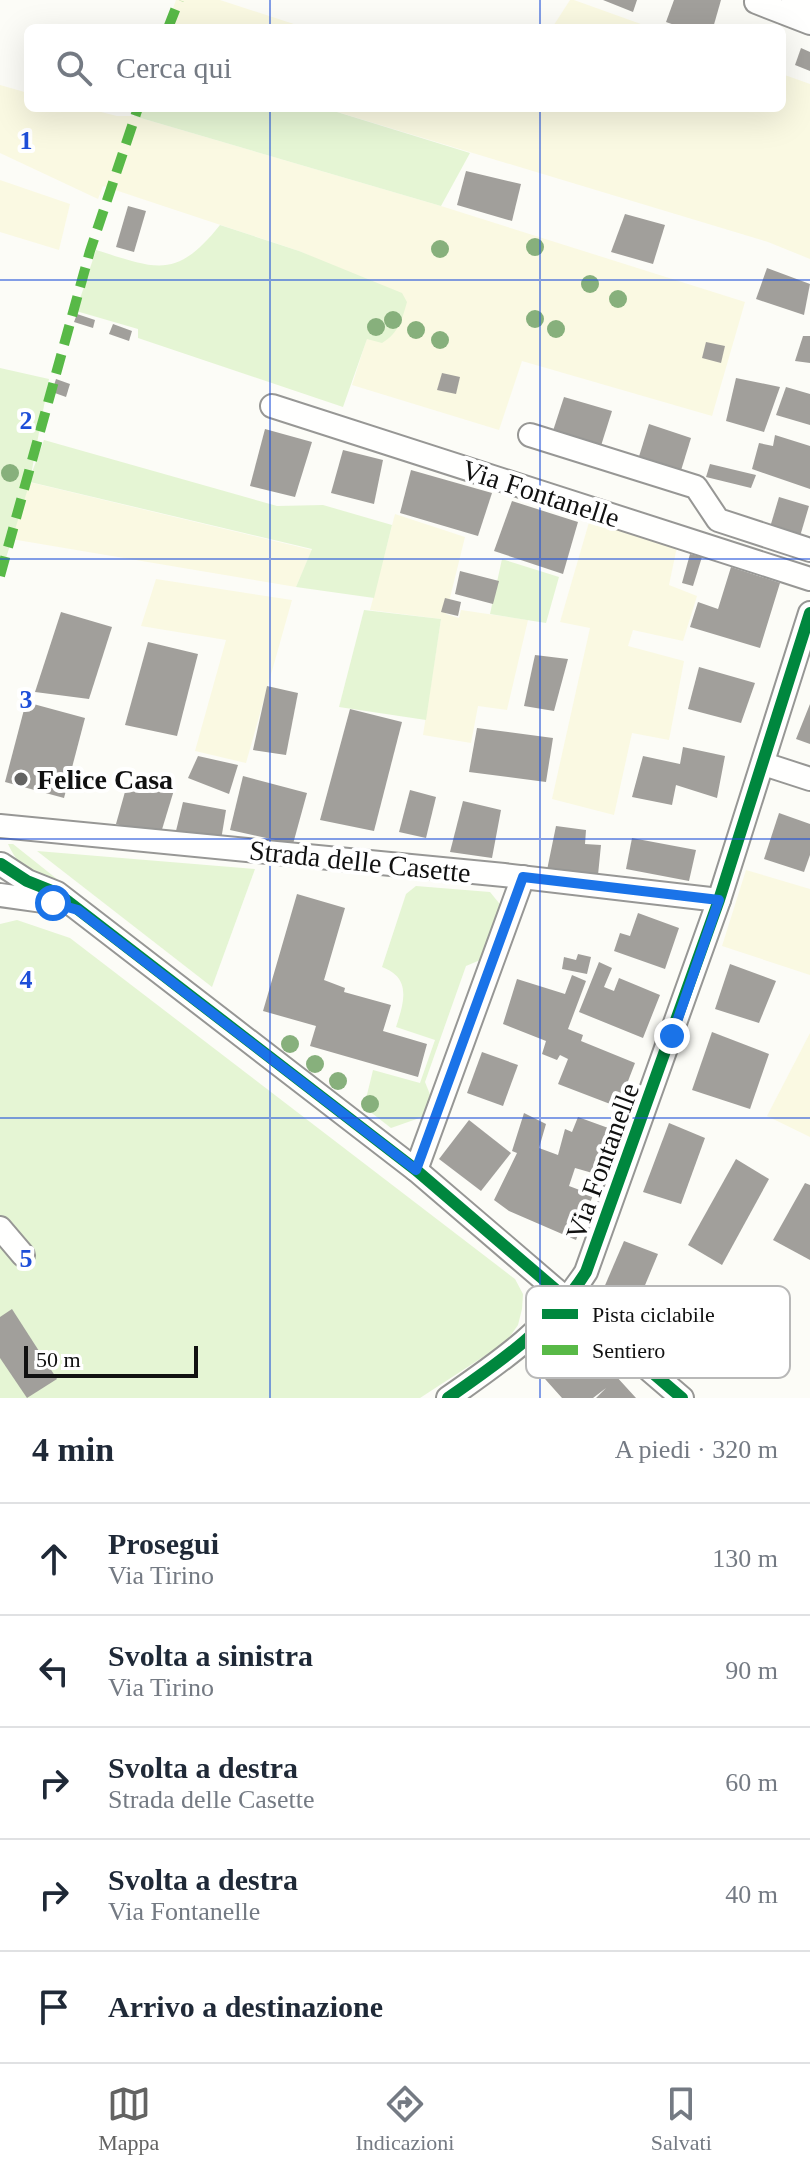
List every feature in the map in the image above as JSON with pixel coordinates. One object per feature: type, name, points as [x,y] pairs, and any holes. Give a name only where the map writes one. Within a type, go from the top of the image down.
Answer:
[{"type":"street","points":[[793,0],[810,7]]},
{"type":"street","points":[[756,2],[810,23]]},
{"type":"street","name":"Via Fontanelle","points":[[272,406],[810,579]]},
{"type":"street","name":"Via Fontanelle","points":[[530,435],[696,487],[718,520],[810,550]]},
{"type":"street","name":"Via Fontanelle","points":[[575,1286],[600,1240],[719,900],[810,613]]},
{"type":"street","points":[[764,764],[810,779]]},
{"type":"street","name":"Strada delle Casette","points":[[0,826],[523,877],[719,900]]},
{"type":"street","points":[[0,862],[0,871]]},
{"type":"street","points":[[0,862],[27,881],[57,893],[67,904],[416,1170],[555,1286]]},
{"type":"street","points":[[416,1170],[523,877]]},
{"type":"street","points":[[0,895],[67,904]]},
{"type":"street","points":[[0,1228],[23,1255]]},
{"type":"street","name":"Via Fontanelle","points":[[448,1398],[503,1359],[526,1338]]},
{"type":"street","points":[[659,1378],[682,1398]]},
{"type":"green space","points":[[176,0],[220,0],[294,24],[167,24]]},
{"type":"green space","points":[[570,0],[574,0],[641,24],[555,24]]},
{"type":"green space","points":[[786,75],[810,84],[810,259],[768,242],[337,112],[786,112]]},
{"type":"green space","points":[[0,85],[24,92],[24,112],[101,112],[134,116],[441,206],[745,302],[712,416],[522,361],[499,430],[352,385],[367,338],[332,266],[299,251],[103,186],[98,199],[0,153]]},
{"type":"green space","points":[[136,112],[337,112],[470,153],[441,206],[134,116]]},
{"type":"green space","points":[[0,180],[70,204],[59,250],[0,232]]},
{"type":"green space","points":[[220,225],[299,251],[402,293],[407,302],[399,325],[382,343],[367,339],[343,407],[138,338],[138,329],[76,311],[96,250],[135,262],[164,265],[191,255]]},
{"type":"green space","points":[[0,368],[49,379],[31,475],[44,440],[277,506],[323,505],[392,525],[374,598],[296,587],[312,549],[30,482],[0,577]]},
{"type":"green space","points":[[29,482],[312,550],[296,587],[11,539]]},
{"type":"green space","points":[[592,512],[679,537],[669,585],[697,596],[683,641],[633,630],[628,646],[684,661],[669,740],[632,733],[614,815],[552,799],[590,628],[560,622]]},
{"type":"green space","points":[[395,514],[465,537],[446,614],[459,618],[461,610],[528,620],[507,710],[478,706],[471,743],[423,735],[441,619],[370,610]]},
{"type":"green space","points":[[502,559],[559,577],[546,623],[490,614]]},
{"type":"green space","points":[[156,579],[292,600],[246,763],[195,751],[226,640],[141,626]]},
{"type":"green space","points":[[364,610],[441,619],[426,720],[339,707]]},
{"type":"green space","points":[[8,844],[13,844],[72,891],[26,870]]},
{"type":"green space","points":[[37,851],[255,869],[212,987]]},
{"type":"green space","points":[[746,870],[810,889],[810,975],[722,946]]},
{"type":"green space","points":[[416,886],[490,892],[503,908],[485,958],[466,966],[425,1082],[433,1102],[428,1115],[391,1128],[364,1107],[373,1070],[420,1083],[435,1040],[396,1027],[403,1000],[402,984],[392,972],[382,967],[406,894]]},
{"type":"green space","points":[[17,920],[70,938],[515,1279],[523,1294],[522,1309],[518,1325],[506,1342],[420,1398],[0,1398],[0,924]]},
{"type":"green space","points":[[810,1033],[810,1137],[767,1116]]},
{"type":"building","points":[[603,0],[637,0],[633,12]]},
{"type":"building","points":[[674,0],[721,0],[714,24],[666,22]]},
{"type":"building","points":[[801,48],[810,52],[810,71],[795,65]]},
{"type":"building","points":[[466,171],[521,184],[512,221],[457,205]]},
{"type":"building","points":[[128,206],[146,211],[134,252],[116,247]]},
{"type":"building","points":[[625,214],[665,225],[653,264],[611,252]]},
{"type":"building","points":[[767,268],[810,284],[804,315],[756,299]]},
{"type":"building","points":[[77,314],[95,320],[93,328],[74,322]]},
{"type":"building","points":[[113,324],[132,331],[129,341],[109,334]]},
{"type":"building","points":[[803,336],[810,336],[810,363],[795,361]]},
{"type":"building","points":[[706,342],[725,346],[721,363],[702,358]]},
{"type":"building","points":[[442,373],[460,377],[456,394],[437,390]]},
{"type":"building","points":[[736,378],[780,387],[764,432],[726,421]]},
{"type":"building","points":[[56,379],[70,384],[66,397],[52,392]]},
{"type":"building","points":[[786,387],[810,394],[810,425],[776,415]]},
{"type":"building","points":[[564,397],[612,411],[599,452],[551,437]]},
{"type":"building","points":[[649,424],[691,438],[679,477],[637,463]]},
{"type":"building","points":[[265,429],[312,442],[295,497],[250,486]]},
{"type":"building","points":[[775,435],[810,446],[810,489],[752,469],[759,443],[773,446]]},
{"type":"building","points":[[343,450],[383,460],[374,504],[331,493]]},
{"type":"building","points":[[710,464],[756,475],[751,488],[706,477]]},
{"type":"building","points":[[411,470],[492,493],[478,536],[400,513]]},
{"type":"building","points":[[779,497],[809,506],[798,543],[768,534]]},
{"type":"building","points":[[512,501],[578,522],[563,574],[494,551]]},
{"type":"building","points":[[690,554],[702,557],[693,586],[682,583]]},
{"type":"building","points":[[731,567],[780,583],[760,648],[690,627],[698,602],[718,609]]},
{"type":"building","points":[[460,571],[499,581],[493,604],[455,594]]},
{"type":"building","points":[[445,598],[461,602],[458,616],[441,612]]},
{"type":"building","points":[[61,612],[112,627],[89,699],[35,692]]},
{"type":"building","points":[[148,642],[198,654],[177,736],[125,725]]},
{"type":"building","points":[[535,655],[568,659],[554,711],[524,706]]},
{"type":"building","points":[[699,667],[755,683],[741,723],[688,709]]},
{"type":"building","points":[[267,686],[298,693],[286,755],[253,750]]},
{"type":"building","points":[[26,702],[85,718],[64,798],[5,782]]},
{"type":"building","points":[[810,704],[810,744],[796,739]]},
{"type":"building","points":[[350,709],[402,722],[374,831],[320,820]]},
{"type":"building","points":[[477,728],[553,738],[546,782],[469,772]]},
{"type":"building","points":[[683,747],[725,756],[717,798],[676,785],[672,805],[632,797],[643,756],[680,764]]},
{"type":"building","points":[[198,756],[238,765],[229,794],[188,778]]},
{"type":"building","points":[[243,776],[307,793],[293,844],[230,830]]},
{"type":"building","points":[[128,781],[174,790],[160,836],[116,824]]},
{"type":"building","points":[[410,790],[436,797],[426,838],[399,832]]},
{"type":"building","points":[[463,801],[501,810],[492,858],[450,852]]},
{"type":"building","points":[[183,802],[226,810],[221,840],[175,835]]},
{"type":"building","points":[[779,813],[810,824],[810,855],[804,872],[764,859]]},
{"type":"building","points":[[556,826],[586,830],[585,844],[601,845],[598,875],[547,870]]},
{"type":"building","points":[[632,838],[696,850],[689,881],[626,869]]},
{"type":"building","points":[[297,894],[345,908],[324,980],[345,988],[344,992],[391,1005],[383,1031],[427,1044],[418,1077],[310,1046],[316,1026],[263,1011]]},
{"type":"building","points":[[638,913],[679,928],[665,969],[614,951],[620,933],[630,936]]},
{"type":"building","points":[[578,954],[591,957],[587,974],[562,969],[564,957],[576,960]]},
{"type":"building","points":[[599,962],[612,968],[604,987],[614,991],[619,978],[660,995],[643,1038],[579,1012]]},
{"type":"building","points":[[730,964],[776,981],[759,1023],[715,1009]]},
{"type":"building","points":[[572,975],[586,981],[568,1029],[583,1035],[581,1041],[635,1063],[618,1107],[558,1084],[568,1059],[560,1055],[557,1060],[542,1054],[546,1041],[503,1024],[517,979],[565,994]]},
{"type":"building","points":[[712,1032],[769,1054],[750,1109],[692,1090]]},
{"type":"building","points":[[482,1052],[518,1065],[503,1106],[467,1093]]},
{"type":"building","points":[[524,1113],[546,1124],[539,1148],[558,1155],[565,1129],[572,1132],[578,1117],[611,1129],[596,1174],[575,1168],[569,1186],[593,1195],[576,1240],[509,1211],[494,1200],[517,1153],[512,1151]]},
{"type":"building","points":[[469,1120],[511,1153],[481,1191],[439,1159]]},
{"type":"building","points":[[669,1123],[705,1138],[681,1204],[643,1192]]},
{"type":"building","points":[[736,1159],[769,1179],[722,1265],[688,1245]]},
{"type":"building","points":[[805,1183],[810,1185],[810,1260],[773,1240]]},
{"type":"building","points":[[624,1241],[658,1254],[645,1286],[605,1286]]},
{"type":"building","points":[[12,1309],[57,1379],[27,1398],[0,1358],[0,1317]]},
{"type":"building","points":[[544,1378],[618,1378],[636,1398],[596,1398],[606,1388],[593,1398],[562,1398]]},
{"type":"marked path","points":[[170,24],[179,0]]},
{"type":"marked path","points":[[0,576],[90,251],[137,112]]},
{"type":"cycle path","points":[[576,1286],[586,1272],[719,900],[810,613]]},
{"type":"cycle path","points":[[1,864],[27,881],[57,893],[416,1170],[551,1286]]},
{"type":"cycle path","points":[[448,1398],[526,1339]]},
{"type":"cycle path","points":[[659,1378],[682,1398]]},
{"type":"place","name":"Felice Casa","points":[[21,779]]},
{"type":"route","points":[[53,903],[67,904],[78,910],[416,1170],[523,877],[719,900],[672,1036]]}]
